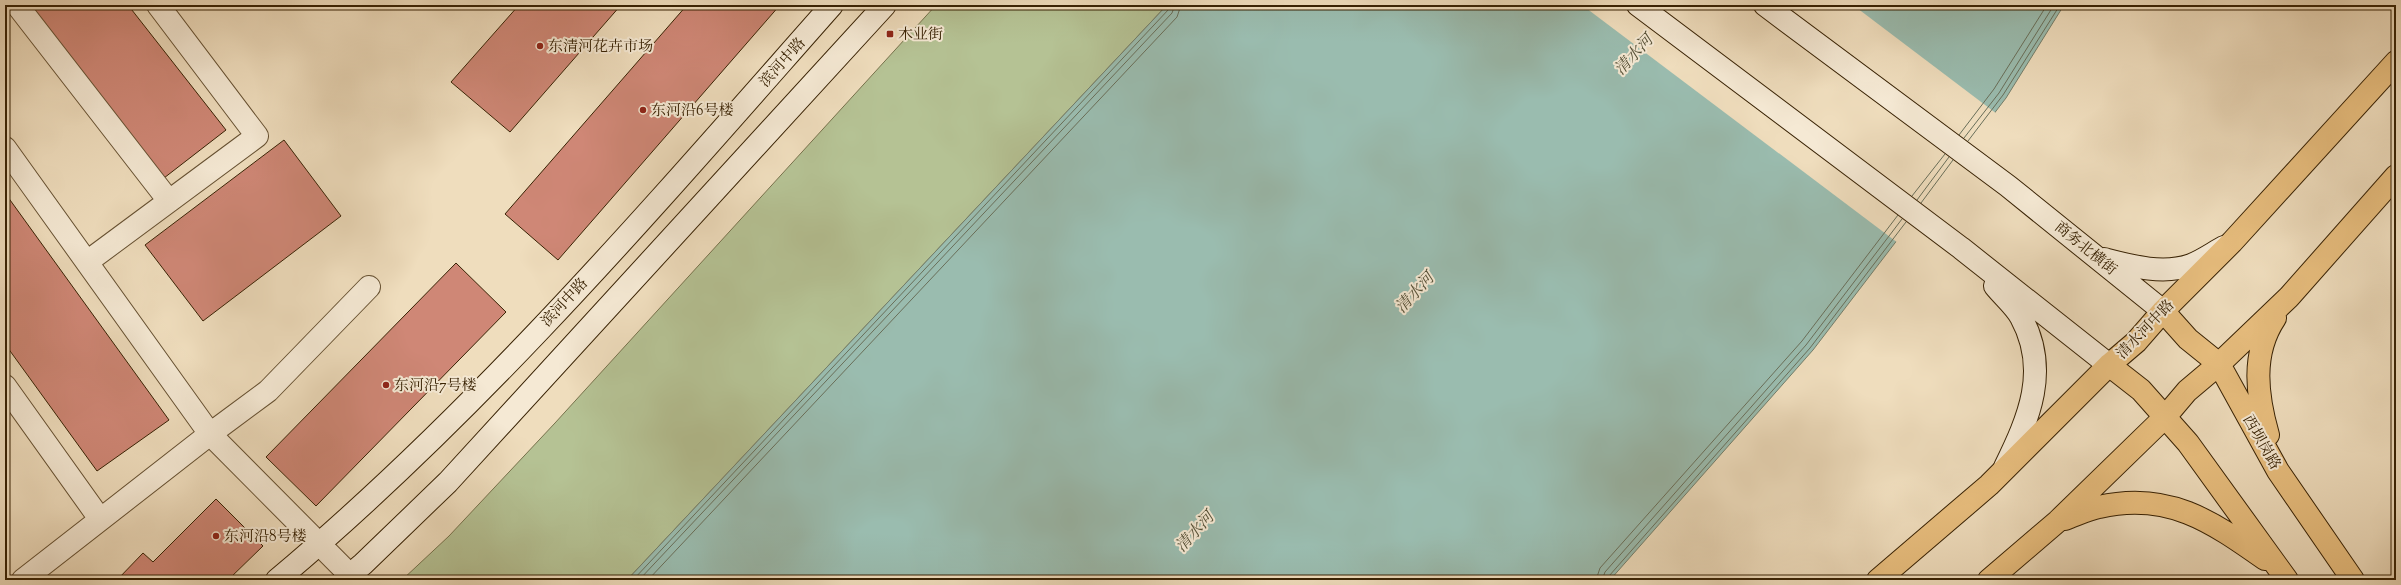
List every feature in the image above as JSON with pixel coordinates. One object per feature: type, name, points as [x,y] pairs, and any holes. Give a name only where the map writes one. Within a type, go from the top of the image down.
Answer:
[{"type":"main road","points":[[17,5],[169,201]]},
{"type":"main road","points":[[87,262],[257,136],[158,5]]},
{"type":"main road","name":"滨河中路","points":[[277,580],[321,543],[476,396],[639,223],[832,5]]},
{"type":"main road","points":[[5,148],[210,434],[321,543],[347,577],[448,482],[885,5]]},
{"type":"main road","points":[[1638,5],[1964,251],[2141,390],[2159,399],[2169,399],[2187,391],[2219,364],[2289,297],[2396,176]]},
{"type":"main road","name":"商务北横街","points":[[1765,5],[2008,186],[2163,310]]},
{"type":"main road","name":"清水河中路","points":[[1878,580],[2004,471],[2109,365],[2136,342],[2163,310],[2232,242],[2396,62]]},
{"type":"main road","points":[[2097,257],[2138,268],[2167,269],[2190,265],[2232,242]]},
{"type":"main road","points":[[1964,251],[2021,317],[2033,353],[2034,396],[2024,429],[2004,471]]},
{"type":"main road","points":[[23,580],[210,434],[268,391],[369,287]]},
{"type":"main road","points":[[2278,471],[2259,405],[2259,356],[2266,332],[2289,297]]},
{"type":"main road","name":"西坝岗路","points":[[2163,310],[2188,339],[2219,364],[2278,471],[2353,580]]},
{"type":"main road","points":[[1989,580],[2058,521],[2165,417],[2194,382],[2199,371],[2199,359],[2195,348],[2188,339],[2179,332],[2156,330],[2145,334],[2136,342],[2129,358],[2131,376],[2141,390],[2165,417],[2188,443],[2283,574]]},
{"type":"main road","points":[[5,386],[100,519]]},
{"type":"main road","points":[[2058,521],[2099,507],[2132,502],[2165,504],[2199,517],[2237,538],[2283,574]]},
{"type":"green space","points":[[936,5],[1167,5],[627,580],[402,580],[449,536],[555,423]]},
{"type":"water","name":"清水河","points":[[1167,5],[2064,5],[2006,98],[1813,350],[1610,580],[627,580]]},
{"type":"pier","points":[[1582,5],[1853,5],[1997,114],[1898,243]]},
{"type":"building","points":[[29,5],[128,5],[226,130],[164,178]]},
{"type":"building","name":"东清河花卉市场","points":[[519,5],[621,5],[510,132],[451,82]]},
{"type":"building","name":"东河沿6号楼","points":[[687,5],[780,5],[558,260],[505,214]]},
{"type":"building","points":[[284,140],[341,216],[203,321],[145,245]]},
{"type":"building","points":[[5,193],[169,420],[97,471],[5,344]]},
{"type":"building","name":"东河沿7号楼","points":[[456,263],[506,312],[316,506],[266,457]]},
{"type":"building","name":"东河沿8号楼","points":[[216,499],[263,546],[228,580],[117,580],[143,553],[153,562]]},
{"type":"place","name":"木业街","points":[[890,34]]},
{"type":"place","name":"东清河花卉市场","points":[[540,46]]},
{"type":"place","name":"东河沿6号楼","points":[[643,110]]},
{"type":"place","name":"东河沿7号楼","points":[[386,385]]},
{"type":"place","name":"东河沿8号楼","points":[[216,536]]}]
